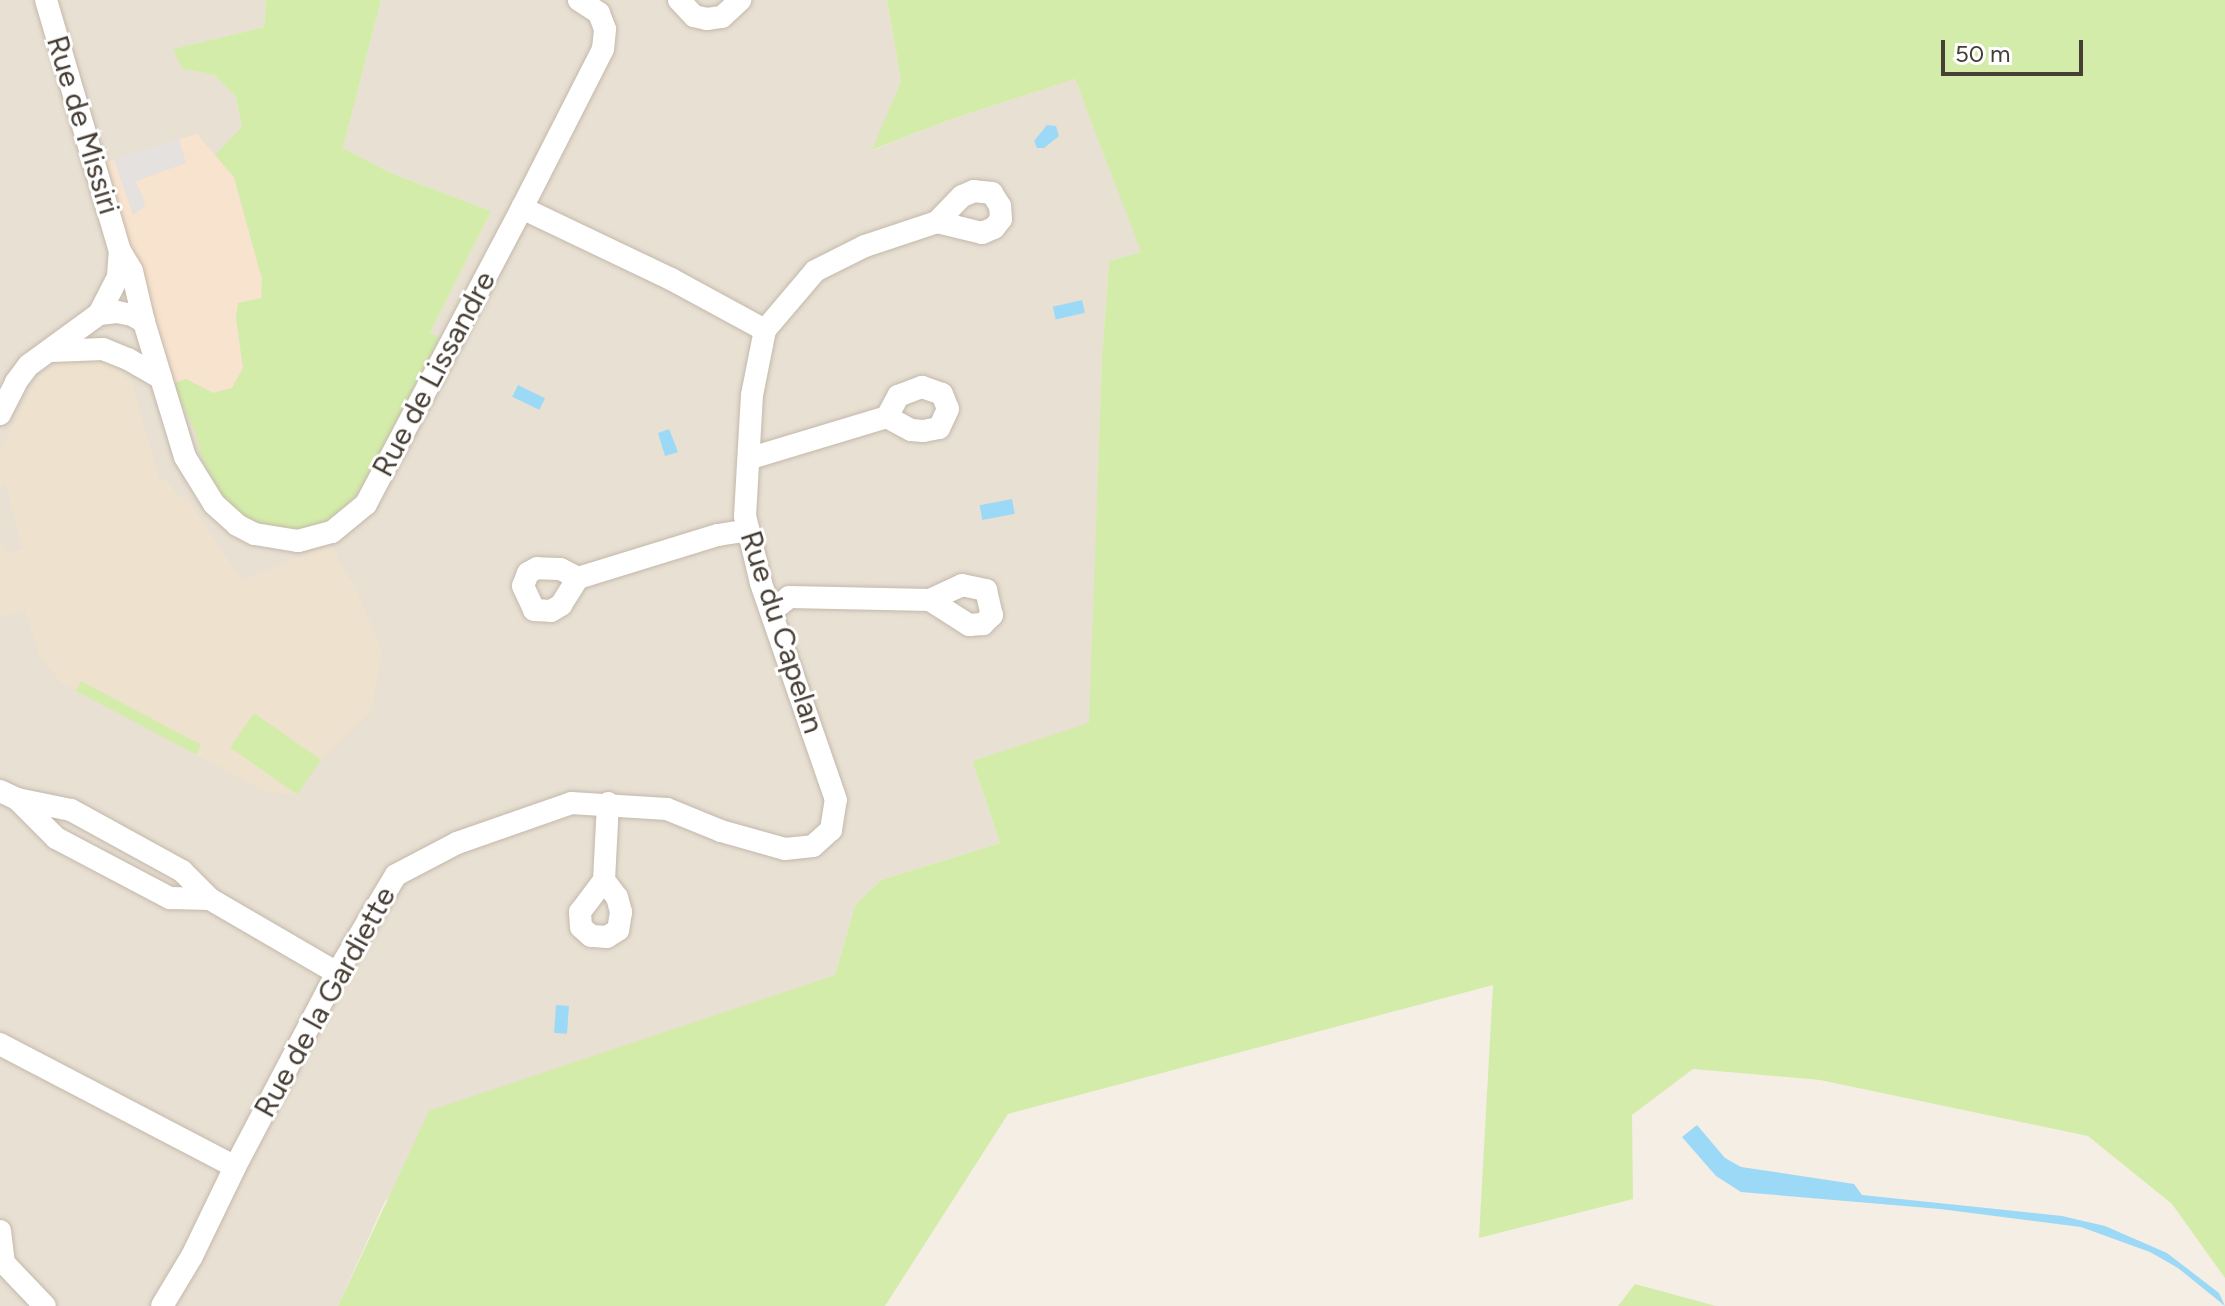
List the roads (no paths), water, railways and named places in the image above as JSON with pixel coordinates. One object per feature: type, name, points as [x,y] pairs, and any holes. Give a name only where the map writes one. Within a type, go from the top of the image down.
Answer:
[{"type":"street","name":"Rue de Missiri","points":[[46,0],[120,251],[132,271],[145,327]]},
{"type":"street","name":"Rue de Lissandre","points":[[145,327],[185,457],[214,504],[237,525],[280,540],[298,541],[332,532],[366,504],[603,49],[605,29],[599,13],[579,0]]},
{"type":"street","points":[[679,0],[694,16],[707,19],[722,17],[740,0]]},
{"type":"street","points":[[522,208],[671,279],[765,330]]},
{"type":"street","name":"Rue du Capelan","points":[[813,846],[831,830],[836,800],[772,611],[745,516],[751,458],[752,395],[765,330],[815,271],[865,246],[937,222]]},
{"type":"street","name":"Rue de Missiri","points":[[96,317],[118,277],[120,251]]},
{"type":"street","points":[[0,414],[16,382],[29,365],[96,317],[117,312],[145,327],[138,355],[128,359]]},
{"type":"street","points":[[96,317],[95,339],[103,349]]},
{"type":"street","points":[[50,351],[103,349],[161,378]]},
{"type":"street","points":[[751,458],[887,417]]},
{"type":"street","points":[[578,578],[718,535],[749,530]]},
{"type":"street","points":[[772,611],[789,597],[930,600]]},
{"type":"street","points":[[9,795],[56,838],[170,898],[210,899]]},
{"type":"street","points":[[9,795],[71,810],[182,871],[210,899],[337,973]]},
{"type":"street","name":"Rue de la Gardiette","points":[[162,1306],[192,1256],[337,973],[396,875],[457,843],[518,818],[571,803],[667,809],[721,831],[785,849],[813,846]]},
{"type":"street","points":[[604,880],[608,803]]},
{"type":"street","points":[[0,1044],[235,1167]]},
{"type":"street","points":[[0,1231],[2,1263],[45,1306]]},
{"type":"water","points":[[1047,125],[1056,126],[1059,136],[1044,148],[1037,148],[1034,141]]},
{"type":"water","points":[[1082,300],[1085,313],[1056,319],[1053,307]]},
{"type":"water","points":[[518,385],[545,398],[539,410],[512,397]]},
{"type":"water","points":[[669,429],[678,452],[665,456],[658,433]]},
{"type":"water","points":[[1012,499],[1015,514],[982,520],[980,505]]},
{"type":"water","points":[[556,1005],[569,1006],[567,1034],[554,1033]]},
{"type":"water","points":[[1697,1125],[1725,1158],[1741,1167],[1854,1184],[1862,1195],[2062,1216],[2105,1226],[2167,1253],[2219,1293],[2225,1306],[2178,1268],[2150,1252],[2081,1227],[1940,1209],[1741,1192],[1716,1176],[1682,1137]]}]
